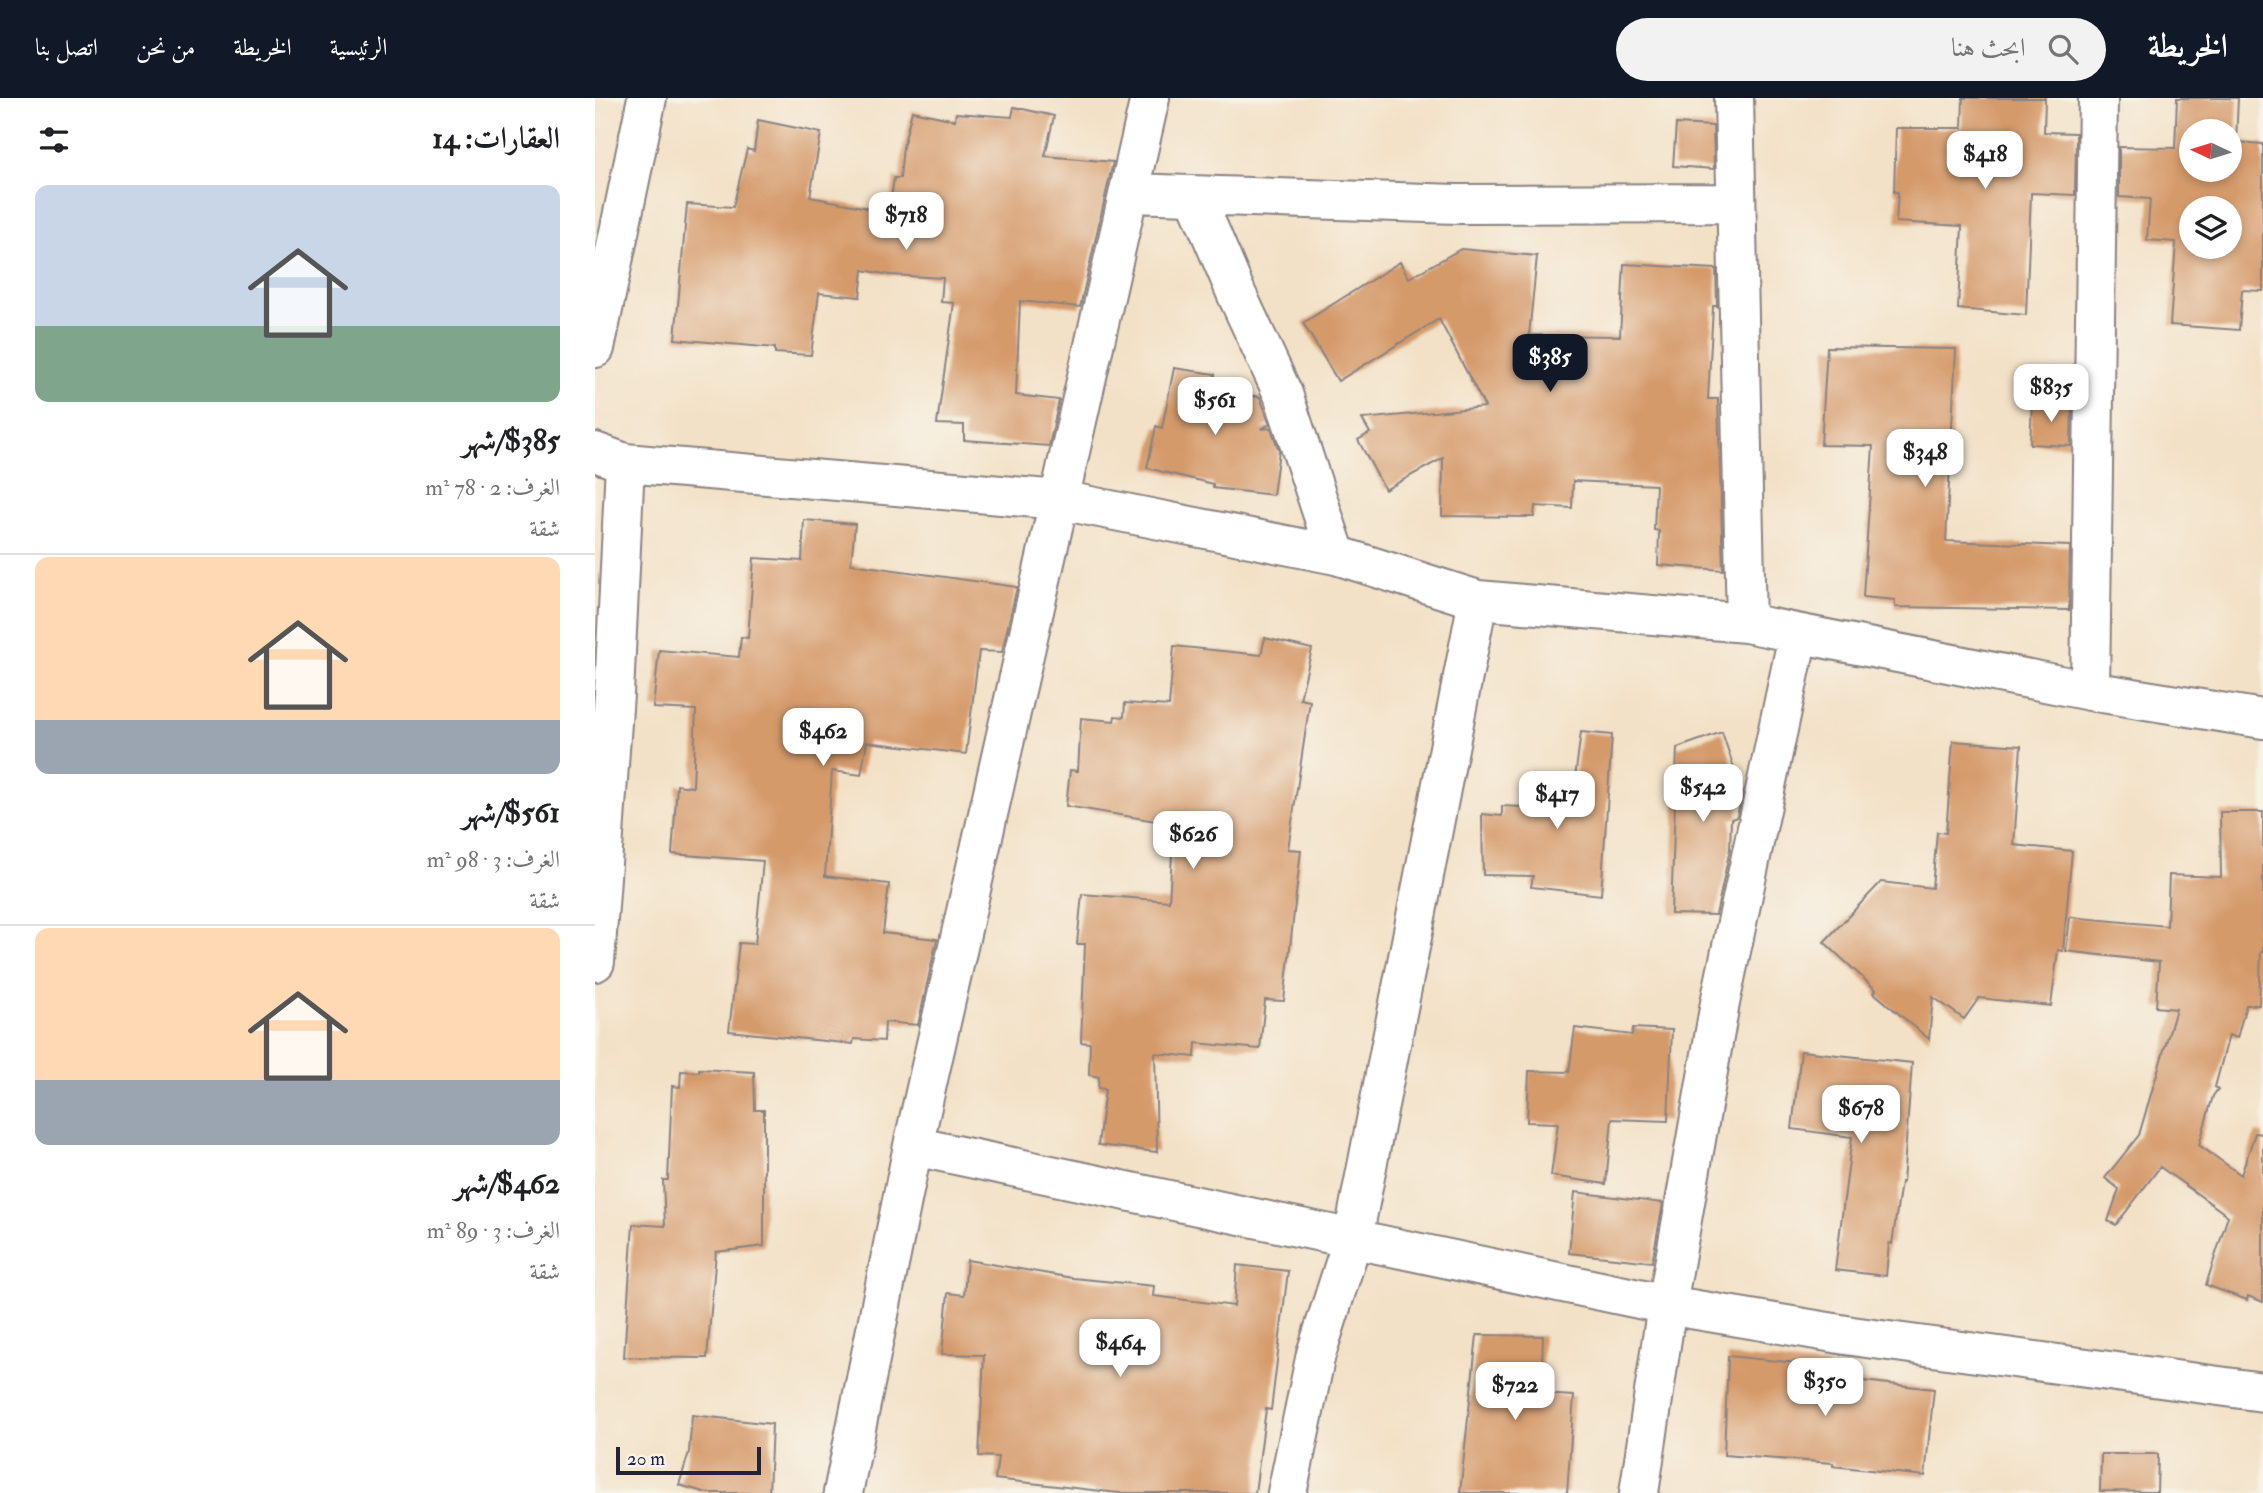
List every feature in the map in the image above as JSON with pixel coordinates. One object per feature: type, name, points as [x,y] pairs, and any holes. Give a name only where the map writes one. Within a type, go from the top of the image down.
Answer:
[{"type":"street","points":[[595,348],[647,98]]},
{"type":"street","points":[[843,1493],[913,1146],[1131,193],[1150,98]]},
{"type":"street","points":[[1734,98],[1746,622]]},
{"type":"street","points":[[2090,691],[2098,98]]},
{"type":"street","points":[[1131,193],[1457,204],[1736,203]]},
{"type":"street","points":[[1195,195],[1283,394],[1336,555]]},
{"type":"street","points":[[595,962],[614,694],[610,458],[1060,500],[1336,555],[1478,600],[1746,622],[1798,635],[2090,691],[2263,719]]},
{"type":"street","points":[[1287,1493],[1316,1354],[1353,1238],[1478,600]]},
{"type":"street","points":[[1639,1493],[1667,1305],[1720,1003],[1798,635]]},
{"type":"street","points":[[913,1146],[1667,1305],[1852,1336],[2263,1392]]},
{"type":"building","points":[[1963,98],[2045,98],[2044,132],[2076,133],[2075,195],[2031,193],[2026,315],[1958,309],[1962,226],[1896,222],[1896,128],[1962,128]]},
{"type":"building","points":[[2177,98],[2238,98],[2237,119],[2179,119],[2179,182],[2242,182],[2242,142],[2263,144],[2263,291],[2242,290],[2239,330],[2170,325],[2176,242],[2147,240],[2150,199],[2119,197],[2119,147],[2175,148]]},
{"type":"building","points":[[1014,107],[1054,116],[1045,156],[1113,162],[1080,307],[1020,301],[1016,395],[1059,400],[1049,446],[964,440],[964,425],[937,424],[954,303],[941,302],[943,278],[890,275],[863,270],[860,297],[819,293],[811,355],[775,353],[775,348],[675,339],[687,204],[733,207],[747,149],[754,151],[758,120],[821,133],[810,197],[889,212],[894,178],[900,178],[903,147],[912,111],[955,120],[956,113],[1012,117]]},
{"type":"building","points":[[1676,124],[1713,126],[1714,169],[1673,166]]},
{"type":"building","points":[[1461,249],[1537,256],[1529,335],[1620,336],[1624,264],[1716,269],[1717,306],[1713,306],[1708,399],[1718,399],[1723,570],[1658,565],[1659,531],[1654,530],[1656,485],[1573,481],[1572,508],[1535,506],[1534,517],[1442,516],[1443,458],[1385,490],[1358,440],[1370,433],[1362,419],[1485,407],[1439,319],[1338,381],[1303,323],[1400,262],[1409,278]]},
{"type":"building","points":[[1827,347],[1956,349],[1946,541],[2070,546],[2069,610],[1895,607],[1895,600],[1863,597],[1873,446],[1821,445]]},
{"type":"building","points":[[1174,368],[1215,374],[1213,390],[1260,397],[1270,424],[1261,429],[1271,428],[1279,451],[1273,495],[1213,488],[1213,484],[1147,468],[1156,426],[1162,428]]},
{"type":"building","points":[[2032,403],[2072,404],[2071,446],[2030,444]]},
{"type":"building","points":[[804,520],[855,524],[851,564],[1017,587],[1002,652],[979,651],[966,754],[867,742],[861,775],[832,771],[825,876],[889,884],[883,933],[937,939],[918,1025],[885,1022],[884,1041],[854,1039],[853,1044],[729,1031],[739,943],[755,944],[763,861],[672,854],[677,785],[693,787],[696,710],[653,708],[659,650],[739,657],[741,637],[748,638],[754,558],[802,561]]},
{"type":"building","points":[[1265,638],[1312,649],[1300,699],[1310,701],[1288,849],[1301,850],[1284,1001],[1265,1000],[1260,1049],[1196,1043],[1195,1057],[1155,1053],[1157,1152],[1098,1145],[1105,1089],[1098,1088],[1099,1077],[1089,1075],[1090,1043],[1081,1042],[1085,944],[1077,944],[1082,894],[1169,901],[1174,824],[1066,806],[1070,770],[1078,771],[1081,718],[1114,721],[1115,716],[1124,717],[1125,703],[1169,706],[1174,646],[1261,655]]},
{"type":"building","points":[[1581,732],[1612,735],[1601,895],[1531,887],[1533,876],[1483,875],[1482,814],[1502,816],[1502,806],[1571,809]]},
{"type":"building","points":[[1722,732],[1742,792],[1737,817],[1731,819],[1730,849],[1716,915],[1671,914],[1677,748]]},
{"type":"building","points":[[1953,741],[2021,746],[2014,845],[2072,851],[2063,951],[2058,950],[2051,1006],[1979,998],[1964,1019],[1933,997],[1929,1039],[1874,993],[1876,990],[1824,942],[1881,882],[1932,888],[1937,832],[1946,833]]},
{"type":"building","points":[[2220,812],[2263,812],[2263,952],[2259,1005],[2246,1005],[2237,1038],[2229,1035],[2215,1087],[2218,1089],[2213,1096],[2199,1145],[2241,1175],[2255,1133],[2263,1134],[2263,1302],[2248,1296],[2247,1300],[2206,1285],[2228,1216],[2160,1167],[2116,1225],[2108,1221],[2119,1189],[2105,1178],[2139,1135],[2176,1009],[2156,1007],[2159,962],[2066,951],[2070,917],[2167,926],[2169,875],[2221,877]]},
{"type":"building","points":[[1575,1028],[1632,1035],[1633,1028],[1672,1030],[1668,1121],[1612,1119],[1606,1184],[1551,1176],[1558,1123],[1527,1122],[1529,1071],[1569,1072]]},
{"type":"building","points":[[1801,1051],[1912,1063],[1903,1182],[1892,1244],[1889,1243],[1886,1276],[1835,1270],[1852,1137],[1792,1129]]},
{"type":"building","points":[[699,1069],[754,1072],[755,1110],[764,1110],[764,1246],[716,1252],[707,1358],[624,1357],[633,1224],[665,1226],[663,1180],[668,1180],[672,1086],[680,1087],[681,1071],[699,1072]]},
{"type":"building","points":[[1575,1192],[1663,1203],[1652,1262],[1569,1253]]},
{"type":"building","points":[[967,1260],[1073,1278],[1154,1286],[1153,1296],[1234,1306],[1237,1265],[1288,1271],[1271,1410],[1266,1409],[1255,1493],[1119,1493],[995,1479],[998,1457],[979,1456],[984,1355],[942,1354],[948,1293],[964,1295]]},
{"type":"building","points":[[1477,1335],[1543,1336],[1541,1394],[1574,1396],[1567,1493],[1460,1493]]},
{"type":"building","points":[[1728,1356],[1828,1366],[1827,1377],[1934,1389],[1925,1476],[1833,1466],[1833,1463],[1724,1455]]},
{"type":"building","points":[[692,1415],[772,1424],[769,1493],[707,1493],[679,1485],[689,1452]]},
{"type":"building","points":[[2101,1454],[2158,1454],[2157,1492],[2100,1491]]}]
